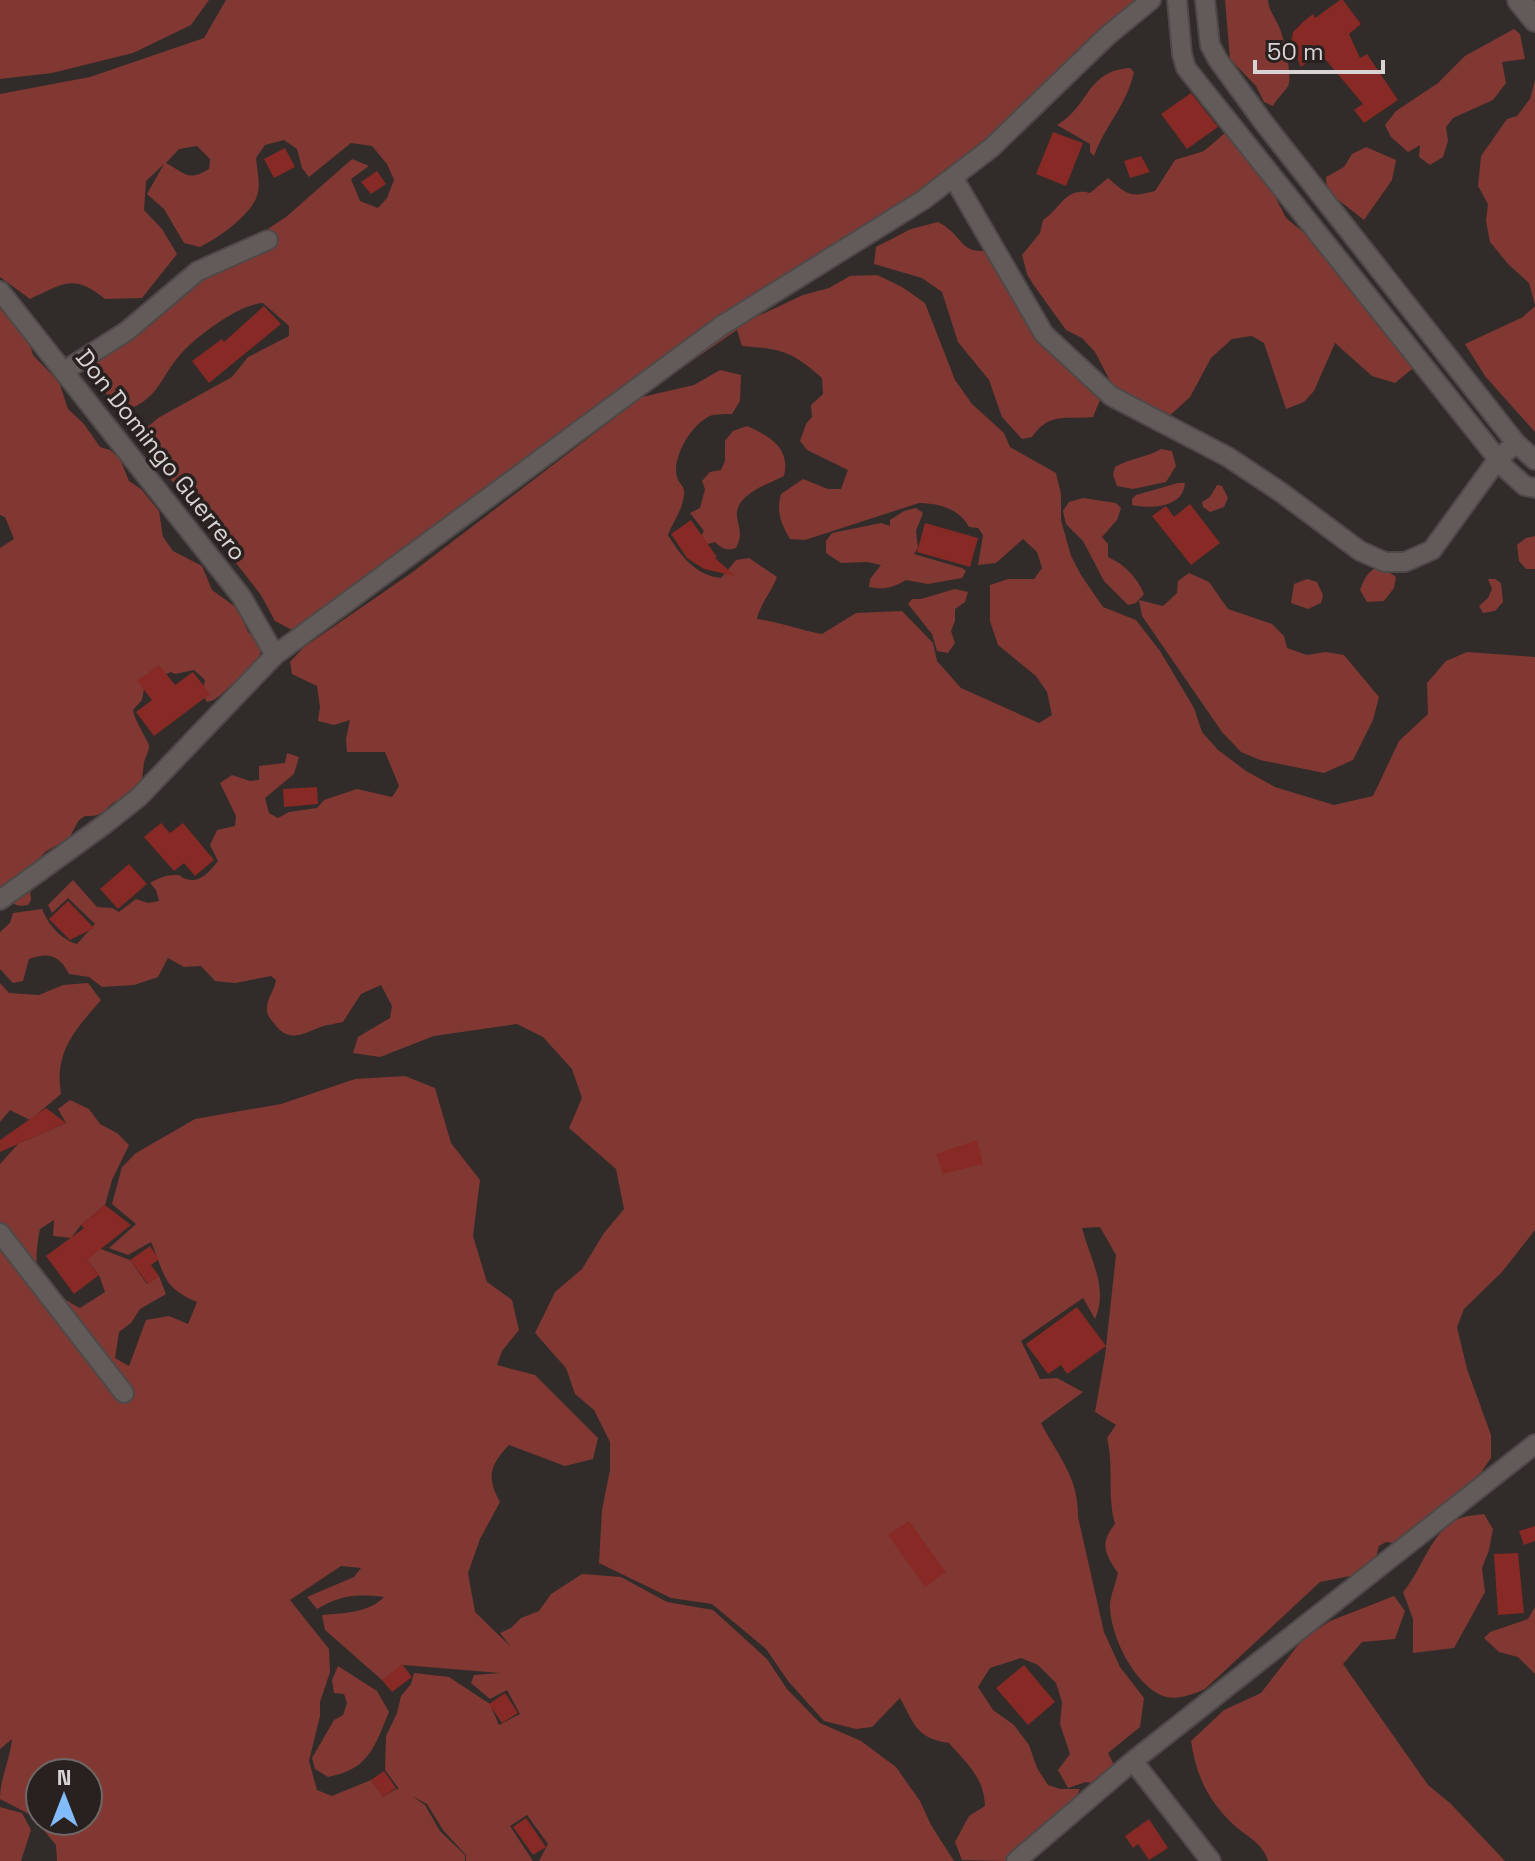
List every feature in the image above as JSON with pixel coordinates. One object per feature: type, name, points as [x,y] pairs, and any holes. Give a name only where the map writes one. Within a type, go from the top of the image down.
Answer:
[{"type":"street","points":[[0,900],[139,797],[275,655],[721,326],[923,200],[991,148],[1107,36],[1151,0]]},
{"type":"street","points":[[1177,0],[1186,68],[1498,459],[1525,486],[1535,488]]},
{"type":"street","points":[[1205,0],[1210,45],[1218,60],[1516,443],[1535,460]]},
{"type":"street","points":[[1519,0],[1535,20]]},
{"type":"street","points":[[953,177],[1044,334],[1099,386],[1111,396],[1228,457],[1360,551],[1385,562],[1405,562],[1432,550],[1498,459],[1516,443]]},
{"type":"street","points":[[64,371],[127,331],[198,271],[268,240]]},
{"type":"street","name":"Don Domingo Guerrero","points":[[0,291],[241,596],[275,655]]},
{"type":"street","points":[[0,1233],[124,1393]]},
{"type":"street","points":[[1016,1861],[1133,1761],[1535,1444]]},
{"type":"street","points":[[1133,1761],[1211,1861]]},
{"type":"shaded area","points":[[0,0],[209,0],[191,25],[133,53],[52,73],[0,79]]},
{"type":"shaded area","points":[[226,0],[1160,0],[1132,29],[960,177],[758,316],[803,295],[829,288],[850,276],[877,275],[925,303],[955,380],[972,404],[1004,433],[1010,447],[1056,473],[1061,494],[1061,520],[1071,556],[1103,607],[1136,620],[1160,651],[1194,708],[1202,732],[1218,750],[1275,787],[1334,805],[1373,796],[1399,741],[1428,714],[1427,683],[1446,661],[1467,652],[1535,657],[1535,1230],[1502,1272],[1464,1309],[1457,1327],[1467,1369],[1491,1435],[1491,1458],[1471,1487],[1426,1523],[1394,1543],[1386,1542],[1379,1546],[1375,1561],[1355,1575],[1320,1582],[1205,1689],[1174,1698],[1152,1690],[1125,1657],[1114,1629],[1110,1604],[1118,1573],[1105,1543],[1115,1524],[1107,1438],[1116,1425],[1095,1412],[1105,1356],[1116,1255],[1100,1227],[1082,1228],[1099,1285],[1099,1307],[1095,1319],[1083,1298],[1021,1341],[1040,1379],[1057,1378],[1083,1392],[1041,1423],[1075,1490],[1078,1517],[1104,1632],[1120,1667],[1144,1698],[1140,1727],[1108,1753],[1115,1767],[1097,1784],[1086,1782],[1068,1788],[1058,1770],[1070,1754],[1060,1724],[1062,1702],[1056,1683],[1038,1665],[1021,1658],[990,1668],[978,1687],[993,1710],[1014,1725],[1029,1745],[1037,1768],[1048,1785],[1060,1789],[1080,1789],[1070,1808],[1005,1861],[962,1860],[955,1842],[969,1816],[985,1806],[981,1787],[949,1743],[930,1738],[918,1729],[900,1698],[872,1727],[856,1729],[824,1721],[788,1681],[766,1649],[712,1604],[671,1598],[599,1563],[602,1510],[610,1470],[610,1442],[594,1410],[575,1394],[566,1368],[535,1333],[555,1292],[582,1269],[604,1233],[624,1209],[616,1169],[569,1128],[582,1098],[572,1069],[543,1037],[517,1024],[434,1036],[380,1057],[353,1053],[358,1037],[390,1018],[392,1006],[381,985],[361,994],[343,1022],[294,1036],[278,1028],[268,1014],[268,1003],[276,980],[271,976],[235,983],[215,981],[201,966],[184,967],[168,958],[158,977],[134,985],[102,987],[89,977],[69,974],[57,959],[48,956],[29,959],[23,981],[13,983],[0,969],[0,932],[10,923],[13,913],[42,909],[55,930],[77,944],[95,924],[68,898],[52,913],[48,905],[73,880],[97,907],[119,912],[136,899],[148,903],[159,901],[150,883],[158,879],[180,875],[196,880],[204,876],[218,861],[210,845],[217,830],[235,826],[236,816],[220,783],[232,775],[250,781],[259,780],[259,766],[285,763],[287,753],[299,757],[294,774],[265,798],[269,813],[278,818],[289,812],[317,808],[324,800],[357,789],[392,797],[399,786],[385,752],[347,752],[350,720],[334,725],[318,721],[317,686],[292,674],[290,662],[304,647],[410,574],[642,397],[694,385],[720,370],[741,375],[740,401],[732,414],[713,415],[699,424],[686,440],[677,460],[677,477],[684,489],[683,500],[668,535],[684,557],[696,569],[721,578],[736,560],[749,558],[777,577],[757,619],[822,634],[856,613],[902,611],[933,643],[937,661],[961,688],[1039,723],[1052,715],[1047,692],[1036,676],[998,645],[990,621],[990,585],[1008,579],[1034,579],[1042,568],[1037,552],[1023,539],[996,563],[978,565],[983,535],[978,528],[969,527],[948,508],[926,503],[805,540],[790,539],[780,517],[781,494],[803,479],[828,489],[841,489],[848,470],[807,450],[800,441],[812,417],[811,405],[823,394],[822,378],[785,353],[742,346],[737,330],[302,628],[292,630],[275,621],[261,595],[143,444],[144,430],[158,418],[232,377],[248,357],[289,336],[289,326],[263,303],[242,309],[195,340],[179,356],[155,391],[134,407],[109,397],[86,372],[86,357],[147,308],[286,217],[352,159],[369,166],[351,179],[360,201],[378,208],[387,198],[394,180],[387,164],[372,146],[351,143],[309,177],[302,168],[297,149],[284,140],[265,145],[256,158],[259,187],[253,204],[233,226],[200,247],[184,243],[164,209],[147,194],[164,164],[146,181],[144,210],[162,229],[177,254],[142,298],[105,299],[84,286],[68,284],[30,299],[0,277],[0,94],[90,77],[204,38]],"holes":[[[197,146],[210,159],[209,169],[196,175],[182,173],[166,163],[179,149]]]},
{"type":"shaded area","points":[[1225,0],[1268,0],[1282,34],[1289,75],[1288,86],[1273,106],[1264,102],[1256,86],[1230,59]]},
{"type":"shaded area","points":[[1514,29],[1520,34],[1525,59],[1502,62],[1506,83],[1493,100],[1453,118],[1446,127],[1448,141],[1443,157],[1430,165],[1419,157],[1420,145],[1408,152],[1391,137],[1385,125],[1396,111],[1438,83],[1465,56]]},
{"type":"shaded area","points":[[1130,68],[1134,72],[1126,96],[1094,156],[1090,152],[1090,144],[1057,125],[1068,117],[1096,82],[1116,71]]},
{"type":"shaded area","points":[[1535,80],[1535,305],[1529,283],[1490,242],[1486,221],[1488,204],[1478,186],[1481,156],[1507,119],[1517,116],[1530,99]]},
{"type":"shaded area","points":[[1226,132],[1257,161],[1286,218],[1318,244],[1415,357],[1412,369],[1395,383],[1372,376],[1335,343],[1314,391],[1304,402],[1286,409],[1264,343],[1252,336],[1232,339],[1211,358],[1190,397],[1165,420],[1115,390],[1095,352],[1082,338],[1066,330],[1033,284],[1022,255],[1040,233],[1043,220],[1069,195],[1090,193],[1108,178],[1129,194],[1155,191],[1175,160],[1204,151]]},
{"type":"shaded area","points":[[1366,147],[1396,160],[1392,180],[1364,220],[1327,191],[1326,177],[1344,167],[1352,154]]},
{"type":"shaded area","points":[[938,222],[967,247],[991,250],[1030,312],[1102,384],[1093,417],[1052,420],[1032,437],[1022,439],[1002,417],[989,380],[958,342],[942,292],[922,278],[874,264],[876,247],[911,229]]},
{"type":"shaded area","points":[[1535,306],[1535,432],[1485,376],[1465,344],[1523,317]]},
{"type":"shaded area","points":[[0,309],[27,335],[33,355],[59,382],[68,409],[84,424],[100,447],[110,450],[120,459],[129,481],[141,489],[159,511],[163,537],[173,551],[202,566],[212,590],[237,608],[248,632],[262,644],[259,658],[252,668],[211,701],[207,702],[202,693],[205,680],[194,670],[171,672],[145,683],[142,700],[133,710],[149,745],[141,784],[137,790],[101,813],[79,820],[69,838],[45,852],[39,859],[30,889],[31,900],[23,906],[12,902],[4,888],[0,892],[0,548],[14,539],[5,517],[0,515]]},
{"type":"shaded area","points":[[747,426],[777,445],[784,458],[784,476],[753,491],[741,502],[737,517],[739,539],[736,548],[727,549],[715,542],[708,544],[700,538],[704,531],[690,513],[700,508],[705,489],[702,481],[710,472],[721,470],[725,461],[725,441],[733,431]]},
{"type":"shaded area","points":[[1161,449],[1172,451],[1176,466],[1166,482],[1133,489],[1117,486],[1113,475],[1115,467]]},
{"type":"shaded area","points":[[1185,483],[1183,491],[1172,502],[1148,507],[1132,505],[1136,495]]},
{"type":"shaded area","points":[[1217,485],[1222,486],[1228,498],[1224,507],[1210,512],[1202,502],[1210,497]]},
{"type":"shaded area","points":[[1083,498],[1116,503],[1121,508],[1117,520],[1102,537],[1108,544],[1108,557],[1119,563],[1138,582],[1144,594],[1136,603],[1128,605],[1104,581],[1083,541],[1066,524],[1063,511],[1069,502]]},
{"type":"shaded area","points":[[916,508],[923,513],[916,531],[918,548],[914,554],[962,568],[966,571],[962,578],[928,584],[906,580],[888,588],[869,587],[870,579],[881,565],[841,563],[826,553],[826,541],[832,533],[881,523],[890,526],[890,520]]},
{"type":"shaded area","points":[[1535,536],[1535,569],[1526,569],[1519,561],[1517,545]]},
{"type":"shaded area","points":[[1380,566],[1396,577],[1394,588],[1384,601],[1367,602],[1360,590],[1370,572]]},
{"type":"shaded area","points":[[1189,573],[1209,582],[1228,609],[1272,624],[1284,636],[1287,648],[1307,655],[1326,652],[1344,655],[1379,697],[1373,720],[1353,760],[1324,773],[1260,760],[1241,752],[1222,732],[1142,616],[1139,600],[1163,606],[1177,593],[1178,581]]},
{"type":"shaded area","points":[[1307,579],[1317,582],[1323,595],[1321,603],[1308,609],[1291,603],[1294,584]]},
{"type":"shaded area","points":[[1488,579],[1501,583],[1503,602],[1495,611],[1483,613],[1479,606],[1492,589]]},
{"type":"shaded area","points":[[955,589],[968,592],[965,602],[955,609],[951,631],[955,643],[948,653],[937,651],[932,634],[908,604],[912,599]]},
{"type":"shaded area","points":[[0,983],[9,993],[39,995],[63,985],[88,983],[101,1000],[69,1042],[61,1066],[61,1094],[30,1120],[10,1110],[0,1122]]},
{"type":"shaded area","points":[[405,1076],[435,1088],[451,1143],[480,1180],[473,1236],[487,1282],[512,1300],[519,1330],[502,1351],[497,1365],[535,1375],[598,1438],[593,1459],[565,1466],[509,1445],[498,1459],[492,1478],[500,1502],[480,1539],[468,1573],[475,1612],[511,1647],[500,1633],[521,1618],[539,1611],[551,1594],[582,1574],[621,1577],[667,1602],[713,1610],[767,1659],[787,1689],[820,1723],[861,1741],[896,1767],[920,1801],[954,1861],[539,1861],[548,1844],[527,1815],[510,1826],[533,1861],[466,1861],[466,1855],[443,1830],[427,1804],[412,1796],[425,1805],[440,1831],[465,1855],[465,1861],[57,1861],[56,1845],[49,1837],[104,1837],[104,1757],[24,1757],[24,1811],[0,1799],[12,1739],[0,1749],[0,1164],[18,1144],[66,1123],[58,1109],[70,1100],[89,1109],[100,1124],[117,1133],[129,1145],[112,1180],[105,1205],[71,1238],[53,1236],[54,1220],[40,1229],[37,1258],[41,1278],[47,1286],[80,1308],[105,1292],[99,1275],[80,1251],[94,1241],[101,1249],[130,1260],[147,1284],[159,1276],[166,1294],[140,1309],[131,1323],[119,1332],[115,1358],[129,1366],[146,1320],[169,1316],[188,1324],[197,1302],[170,1285],[151,1242],[128,1255],[109,1248],[136,1224],[112,1204],[122,1167],[136,1153],[195,1119],[281,1104],[355,1079]],"holes":[[[341,1566],[361,1568],[354,1577],[307,1597],[317,1609],[349,1597],[384,1597],[363,1609],[322,1615],[325,1630],[382,1680],[403,1665],[500,1673],[474,1675],[471,1683],[490,1699],[507,1690],[520,1714],[499,1725],[490,1704],[449,1677],[414,1673],[411,1684],[401,1696],[386,1736],[385,1770],[399,1789],[383,1797],[371,1780],[332,1796],[317,1790],[309,1761],[320,1716],[320,1702],[330,1672],[329,1649],[290,1600]]]},
{"type":"shaded area","points":[[1484,1514],[1493,1529],[1482,1568],[1485,1592],[1454,1648],[1413,1653],[1413,1619],[1403,1592],[1433,1543],[1448,1526],[1461,1518]]},
{"type":"shaded area","points":[[1394,1596],[1405,1611],[1395,1639],[1362,1642],[1343,1664],[1428,1785],[1450,1803],[1505,1861],[1268,1861],[1258,1845],[1225,1816],[1210,1797],[1196,1765],[1191,1741],[1224,1710],[1261,1693],[1302,1640],[1330,1621]]},
{"type":"shaded area","points":[[1535,1607],[1535,1674],[1518,1657],[1499,1652],[1484,1638],[1490,1632],[1528,1619]]},
{"type":"shaded area","points":[[338,1666],[377,1691],[389,1712],[368,1755],[353,1769],[328,1777],[315,1769],[312,1758],[334,1720],[343,1715],[347,1703],[344,1694],[334,1693],[332,1680]]},
{"type":"shaded area","points":[[0,1807],[22,1813],[24,1837],[29,1837],[21,1861],[0,1861]]},
{"type":"building","points":[[1340,0],[1361,24],[1349,34],[1360,58],[1367,54],[1398,100],[1364,123],[1354,110],[1363,104],[1320,53],[1301,67],[1291,43],[1293,32],[1303,22],[1313,14],[1315,18]]},
{"type":"building","points":[[1191,93],[1218,127],[1187,149],[1161,114]]},
{"type":"building","points":[[1053,132],[1083,143],[1066,186],[1036,174]]},
{"type":"building","points":[[285,148],[295,167],[274,178],[264,159]]},
{"type":"building","points":[[1141,156],[1150,172],[1130,178],[1124,161]]},
{"type":"building","points":[[377,171],[386,184],[371,194],[361,182]]},
{"type":"building","points":[[264,306],[281,324],[209,383],[192,361],[222,339],[224,342]]},
{"type":"building","points":[[1190,504],[1220,543],[1191,565],[1152,516],[1166,506],[1174,517]]},
{"type":"building","points":[[691,520],[715,558],[735,576],[704,569],[687,558],[671,534]]},
{"type":"building","points":[[925,523],[978,538],[970,567],[917,552]]},
{"type":"building","points":[[159,665],[175,685],[193,672],[210,694],[154,736],[136,712],[152,700],[137,681]]},
{"type":"building","points":[[317,787],[318,804],[284,807],[283,789]]},
{"type":"building","points":[[161,823],[170,833],[183,823],[214,860],[195,876],[184,863],[174,871],[144,837]]},
{"type":"building","points":[[129,864],[147,884],[118,909],[100,889]]},
{"type":"building","points":[[68,901],[94,928],[70,940],[49,919]]},
{"type":"building","points":[[46,1108],[66,1123],[0,1152],[0,1140]]},
{"type":"building","points":[[977,1140],[983,1164],[943,1174],[936,1154]]},
{"type":"building","points":[[105,1205],[131,1225],[87,1260],[99,1275],[74,1294],[46,1256],[84,1228],[81,1225]]},
{"type":"building","points":[[150,1246],[159,1259],[151,1265],[159,1276],[148,1284],[130,1260]]},
{"type":"building","points":[[1077,1307],[1106,1346],[1067,1374],[1061,1365],[1048,1374],[1026,1344]]},
{"type":"building","points":[[909,1521],[946,1572],[925,1587],[888,1535]]},
{"type":"building","points":[[1535,1526],[1535,1541],[1524,1545],[1519,1531]]},
{"type":"building","points":[[1518,1553],[1524,1613],[1498,1615],[1494,1554]]},
{"type":"building","points":[[402,1664],[412,1677],[392,1692],[382,1680]]},
{"type":"building","points":[[1024,1665],[1055,1702],[1028,1725],[996,1688]]},
{"type":"building","points":[[505,1693],[518,1713],[502,1723],[489,1704]]},
{"type":"building","points":[[384,1771],[396,1788],[383,1797],[371,1780]]},
{"type":"building","points":[[526,1818],[546,1847],[533,1855],[513,1827]]},
{"type":"building","points":[[1149,1819],[1168,1848],[1149,1860],[1138,1844],[1133,1848],[1125,1836]]}]
